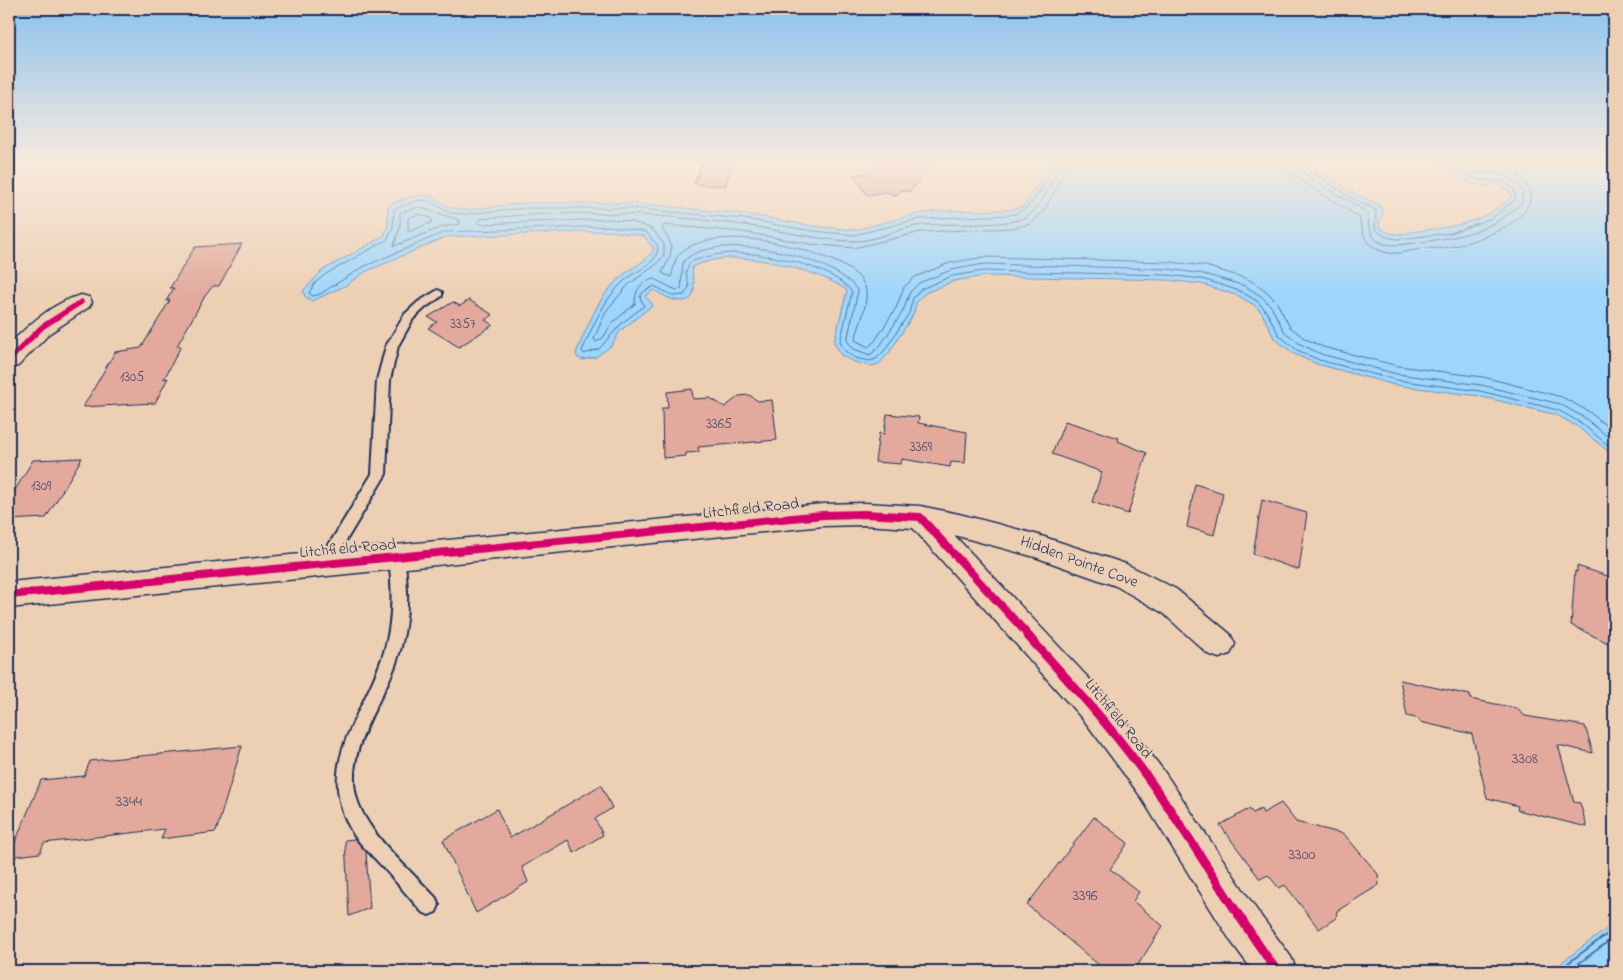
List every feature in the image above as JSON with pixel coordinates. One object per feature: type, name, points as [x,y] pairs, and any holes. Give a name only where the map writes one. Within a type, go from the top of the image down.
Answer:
[{"type":"street","points":[[9,360],[17,349],[41,328],[81,302]]},
{"type":"street","name":"Litchfield Road","points":[[9,595],[823,515],[864,514],[920,517],[1099,713],[1151,782],[1244,926],[1277,971]]},
{"type":"street","name":"Hidden Pointe Cove","points":[[920,517],[964,525],[1005,536],[1120,574],[1156,592],[1189,615],[1219,644]]},
{"type":"lane","points":[[324,565],[378,477],[383,458],[381,416],[385,379],[394,335],[404,320],[417,307],[438,294]]},
{"type":"lane","points":[[396,558],[401,590],[398,626],[387,666],[351,740],[344,771],[346,793],[347,801],[359,827],[430,905]]},
{"type":"water","points":[[388,206],[447,206],[466,210],[501,206],[658,206],[746,214],[812,226],[855,230],[917,214],[940,211],[1010,210],[1022,207],[1379,206],[1384,214],[1379,219],[1379,227],[1391,233],[1402,234],[1461,224],[1483,216],[1501,206],[1614,206],[1614,456],[1578,427],[1557,415],[1479,396],[1395,385],[1317,364],[1294,354],[1274,338],[1262,313],[1254,305],[1239,296],[1201,284],[1167,280],[984,276],[954,281],[925,293],[917,301],[913,315],[889,353],[879,364],[870,366],[854,362],[841,355],[834,342],[847,291],[826,279],[795,268],[763,261],[732,258],[693,266],[694,286],[690,299],[678,301],[654,290],[645,296],[653,305],[620,331],[611,346],[596,357],[582,360],[577,357],[576,353],[600,302],[614,284],[651,254],[654,249],[644,236],[609,231],[446,237],[365,272],[345,286],[312,301],[305,296],[303,291],[323,270],[384,236],[388,225]]},
{"type":"water","points":[[1614,919],[1614,971],[1562,971],[1562,962],[1612,925]]},
{"type":"building","points":[[242,244],[219,286],[213,286],[205,296],[177,346],[181,346],[164,379],[168,378],[155,403],[83,407],[115,352],[141,348],[170,300],[166,301],[174,288],[170,288],[195,247]]},
{"type":"building","points":[[469,300],[493,315],[485,320],[493,325],[459,347],[428,328],[437,322],[428,317],[453,302],[460,306]]},
{"type":"building","points":[[692,389],[693,399],[710,398],[725,407],[739,396],[749,395],[758,401],[772,400],[777,440],[698,447],[699,452],[686,453],[686,456],[663,458],[662,408],[668,408],[667,392]]},
{"type":"building","points":[[887,414],[919,417],[918,423],[967,432],[965,463],[951,462],[950,467],[902,459],[901,464],[875,462],[879,433],[884,434]]},
{"type":"building","points":[[1065,421],[1119,438],[1118,441],[1147,453],[1128,514],[1092,502],[1102,472],[1052,454]]},
{"type":"building","points":[[82,458],[46,518],[9,520],[9,500],[33,460]]},
{"type":"building","points":[[1195,484],[1223,493],[1214,535],[1187,527]]},
{"type":"building","points":[[1262,500],[1307,513],[1299,570],[1253,554]]},
{"type":"building","points":[[1577,566],[1614,578],[1614,646],[1571,625]]},
{"type":"building","points":[[1400,680],[1470,695],[1470,699],[1516,708],[1525,716],[1585,726],[1593,753],[1558,745],[1574,802],[1580,803],[1587,827],[1517,810],[1518,806],[1487,798],[1472,734],[1420,722],[1419,719],[1407,716]]},
{"type":"building","points":[[242,746],[216,832],[161,839],[165,829],[44,843],[40,853],[9,857],[41,780],[84,776],[90,761]]},
{"type":"building","points":[[601,785],[612,808],[595,819],[603,835],[574,853],[568,840],[522,867],[528,882],[476,913],[443,840],[497,809],[510,838]]},
{"type":"building","points":[[1281,803],[1296,822],[1344,834],[1378,874],[1379,885],[1337,911],[1336,918],[1319,929],[1285,885],[1279,888],[1268,875],[1260,879],[1220,825],[1249,809],[1253,813],[1261,809],[1263,813]]},
{"type":"building","points":[[1094,817],[1128,843],[1110,869],[1139,892],[1133,901],[1163,926],[1134,971],[1106,971],[1027,905]]},
{"type":"building","points":[[355,839],[366,852],[370,908],[349,916],[345,840]]},
{"type":"cycle path","points":[[9,360],[24,342],[42,327],[81,302]]},
{"type":"cycle path","points":[[9,595],[564,542],[823,515],[864,514],[920,517],[1099,713],[1151,782],[1244,926],[1277,971]]}]
